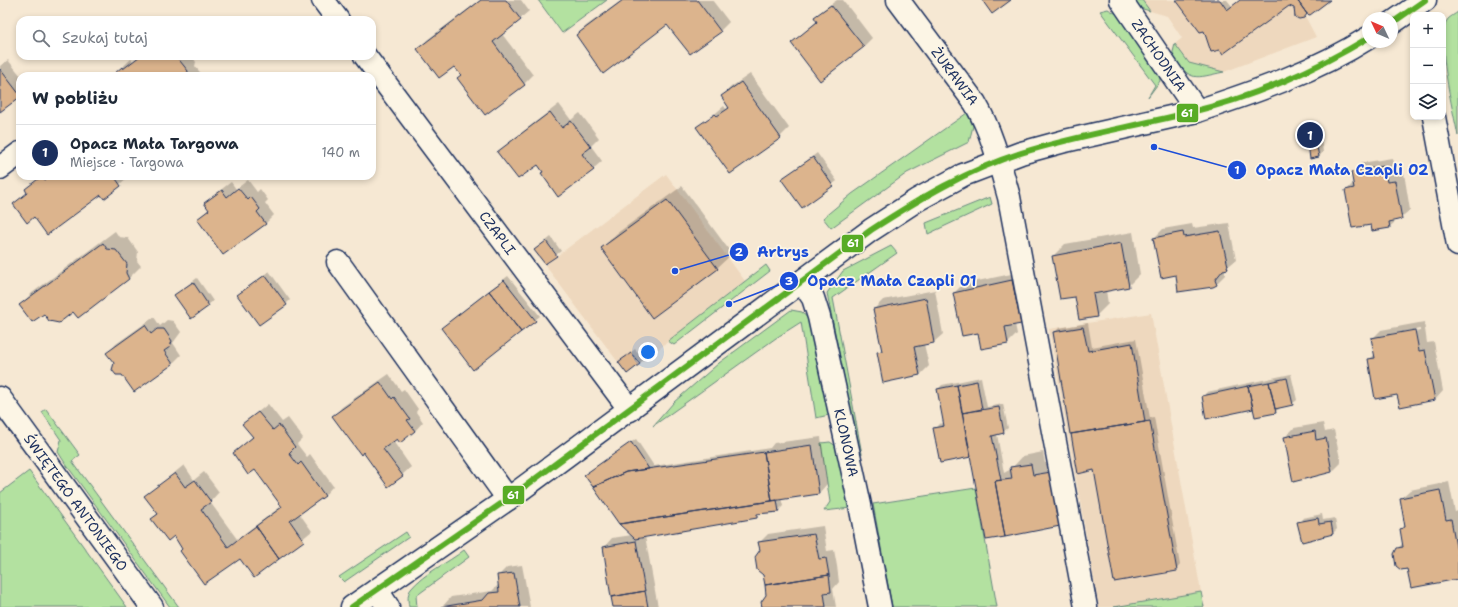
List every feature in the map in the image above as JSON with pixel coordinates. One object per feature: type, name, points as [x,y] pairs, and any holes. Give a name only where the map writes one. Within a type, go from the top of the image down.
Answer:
[{"type":"street","points":[[323,0],[335,16]]},
{"type":"street","name":"ŻURAWIA","points":[[898,0],[974,103],[984,120],[999,160],[1009,197],[1086,607]]},
{"type":"street","name":"ZACHODNIA","points":[[1121,0],[1197,111]]},
{"type":"street","points":[[1404,21],[1425,0]]},
{"type":"street","points":[[352,607],[383,598],[508,499],[871,230],[917,200],[963,175],[999,160],[1065,141],[1197,111],[1301,73],[1362,41]]},
{"type":"street","name":"CZAPLI","points":[[368,60],[630,410]]},
{"type":"street","points":[[1435,120],[1458,245]]},
{"type":"street","points":[[0,168],[16,156]]},
{"type":"street","points":[[338,262],[508,499]]},
{"type":"street","name":"KLONOWA","points":[[802,282],[813,298],[819,316],[859,498],[880,607]]},
{"type":"street","name":"ŚWIĘTEGO ANTONIEGO","points":[[0,398],[152,607]]},
{"type":"shaded area","points":[[1142,0],[1218,0],[1226,10],[1240,0],[1330,0],[1305,16],[1316,37],[1224,72],[1189,63],[1175,44],[1182,38],[1167,16],[1150,11]]},
{"type":"shaded area","points":[[666,174],[745,281],[627,374],[545,265]]},
{"type":"shaded area","points":[[1151,313],[1201,592],[1114,607],[1099,607],[1049,329]]},
{"type":"green space","points":[[538,0],[607,0],[562,33]]},
{"type":"green space","points":[[1131,0],[1142,0],[1150,11],[1136,7]]},
{"type":"green space","points":[[1108,9],[1122,17],[1159,71],[1160,81],[1148,97],[1155,85],[1100,11]]},
{"type":"green space","points":[[1458,12],[1458,136],[1446,76],[1446,24],[1448,19]]},
{"type":"green space","points":[[1175,44],[1189,63],[1224,72],[1200,77],[1189,75],[1172,56]]},
{"type":"green space","points":[[967,113],[973,126],[969,142],[907,173],[831,228],[823,218],[852,194]]},
{"type":"green space","points":[[990,197],[992,204],[928,234],[926,223]]},
{"type":"green space","points":[[891,246],[897,253],[833,298],[862,454],[859,452],[827,293],[843,271]]},
{"type":"green space","points":[[766,265],[770,271],[674,345],[668,341]]},
{"type":"green space","points":[[791,310],[802,312],[809,320],[829,415],[816,418],[801,322],[776,338],[653,426],[674,402],[719,363]]},
{"type":"green space","points":[[46,409],[80,455],[72,461],[179,607],[170,607],[65,463],[58,452],[61,440],[42,412]]},
{"type":"green space","points":[[830,442],[836,446],[851,508],[824,511],[830,502],[821,443]]},
{"type":"green space","points":[[29,471],[127,607],[0,607],[0,493]]},
{"type":"green space","points":[[976,488],[997,607],[892,607],[873,504]]},
{"type":"green space","points":[[406,532],[409,537],[344,582],[339,577]]},
{"type":"green space","points":[[464,550],[469,557],[416,596],[417,607],[409,607],[409,593],[416,583]]},
{"type":"green space","points":[[1201,592],[1204,607],[1114,607]]},
{"type":"building","points":[[481,0],[506,0],[521,20],[493,42],[525,85],[485,115],[457,78],[461,75],[454,67],[439,78],[417,49]]},
{"type":"building","points":[[623,0],[697,0],[721,32],[690,54],[667,25],[603,74],[576,35]]},
{"type":"building","points":[[982,0],[1011,0],[992,14]]},
{"type":"building","points":[[1176,0],[1220,0],[1227,10],[1240,0],[1297,0],[1307,14],[1304,18],[1299,19],[1295,17],[1294,8],[1289,6],[1223,54],[1220,50],[1211,52],[1204,31],[1200,32]]},
{"type":"building","points":[[1297,0],[1330,0],[1310,15],[1307,14]]},
{"type":"building","points":[[831,5],[864,47],[820,81],[791,43],[817,22],[814,17]]},
{"type":"building","points":[[135,60],[179,60],[188,71],[116,72],[122,67],[123,69]]},
{"type":"building","points":[[0,69],[16,90],[16,100],[0,112]]},
{"type":"building","points":[[741,82],[781,138],[730,174],[696,127],[715,114],[717,116],[729,108],[721,96]]},
{"type":"building","points":[[550,112],[562,128],[571,121],[591,147],[582,154],[594,170],[558,197],[541,173],[543,172],[538,165],[518,179],[497,152]]},
{"type":"building","points":[[1312,132],[1314,140],[1308,141],[1306,133]]},
{"type":"building","points":[[1316,142],[1319,157],[1310,159],[1308,144]]},
{"type":"building","points":[[813,157],[833,186],[802,208],[781,179]]},
{"type":"building","points":[[1384,166],[1387,182],[1395,181],[1402,219],[1389,222],[1390,228],[1372,231],[1371,225],[1352,228],[1345,190],[1354,188],[1351,172]]},
{"type":"building","points":[[37,180],[117,180],[121,186],[104,199],[101,195],[47,235],[34,217],[27,223],[13,204],[27,193],[25,189]]},
{"type":"building","points":[[238,188],[248,200],[251,197],[260,209],[257,212],[266,224],[223,255],[197,219],[209,210],[204,203],[222,190],[227,197]]},
{"type":"building","points":[[667,200],[718,269],[652,318],[601,248]]},
{"type":"building","points":[[1220,231],[1228,269],[1223,270],[1215,280],[1217,285],[1213,287],[1178,292],[1176,275],[1161,278],[1153,238],[1183,232],[1184,237]]},
{"type":"building","points":[[546,241],[557,256],[545,264],[534,250]]},
{"type":"building","points":[[103,243],[107,249],[116,250],[127,264],[126,273],[129,279],[78,318],[73,312],[59,323],[49,321],[44,314],[32,322],[19,305]]},
{"type":"building","points":[[1121,243],[1129,287],[1093,294],[1097,317],[1079,320],[1075,297],[1060,299],[1052,256]]},
{"type":"building","points":[[265,275],[287,305],[259,325],[237,295]]},
{"type":"building","points":[[504,280],[536,321],[521,332],[489,291]]},
{"type":"building","points":[[1012,280],[1021,324],[1005,327],[1008,344],[981,349],[978,333],[962,336],[953,293]]},
{"type":"building","points":[[193,282],[209,306],[191,319],[174,295]]},
{"type":"building","points":[[489,291],[521,332],[473,370],[441,328]]},
{"type":"building","points":[[926,298],[934,343],[914,347],[920,375],[883,383],[877,352],[882,351],[873,309]]},
{"type":"building","points":[[145,325],[151,334],[157,329],[164,329],[172,341],[170,347],[164,351],[173,364],[134,392],[122,375],[116,375],[112,370],[114,363],[106,353]]},
{"type":"building","points":[[1083,327],[1088,351],[1132,343],[1145,422],[1070,434],[1053,332]]},
{"type":"building","points":[[1415,330],[1419,351],[1425,350],[1435,400],[1400,407],[1397,395],[1375,399],[1368,359],[1375,358],[1371,338]]},
{"type":"building","points":[[631,353],[640,364],[627,374],[618,362]]},
{"type":"building","points":[[1287,378],[1293,405],[1275,409],[1269,382]]},
{"type":"building","points":[[977,381],[982,409],[962,413],[957,385]]},
{"type":"building","points":[[380,382],[392,399],[394,397],[410,419],[407,420],[415,431],[400,443],[397,439],[383,449],[403,476],[388,487],[363,452],[361,455],[332,416]]},
{"type":"building","points":[[1269,382],[1276,413],[1255,417],[1248,386]]},
{"type":"building","points":[[957,385],[971,457],[940,463],[933,428],[944,426],[937,389]]},
{"type":"building","points":[[1248,386],[1253,409],[1206,419],[1202,396]]},
{"type":"building","points":[[999,407],[1004,433],[992,436],[1001,480],[995,481],[1005,537],[986,540],[962,413]]},
{"type":"building","points":[[258,412],[273,430],[279,425],[295,447],[289,453],[298,465],[301,462],[325,496],[290,521],[304,541],[279,559],[256,526],[282,507],[255,470],[248,475],[233,453],[253,437],[242,424]]},
{"type":"building","points":[[1150,421],[1177,571],[1114,582],[1094,470],[1078,474],[1071,434]]},
{"type":"building","points":[[1315,431],[1316,440],[1326,438],[1332,472],[1293,482],[1284,437]]},
{"type":"building","points":[[631,442],[649,469],[626,472],[593,487],[584,475]]},
{"type":"building","points":[[812,445],[819,494],[772,501],[764,452]]},
{"type":"building","points":[[764,452],[772,501],[619,524],[593,487],[626,472]]},
{"type":"building","points":[[1031,464],[1033,475],[1051,472],[1060,526],[1005,537],[995,481],[1012,479],[1010,467]]},
{"type":"building","points":[[175,473],[185,487],[195,480],[211,502],[201,509],[228,547],[256,526],[279,559],[254,578],[240,559],[204,584],[180,551],[182,549],[174,536],[168,541],[151,519],[158,514],[144,496]]},
{"type":"building","points":[[1440,490],[1446,520],[1451,519],[1458,558],[1458,579],[1411,588],[1407,569],[1401,570],[1396,566],[1394,554],[1397,548],[1403,547],[1400,529],[1405,527],[1400,498]]},
{"type":"building","points":[[777,500],[779,512],[757,514],[757,518],[635,539],[619,524]]},
{"type":"building","points":[[1318,518],[1319,524],[1331,522],[1333,534],[1302,542],[1297,522]]},
{"type":"building","points":[[814,534],[819,559],[826,558],[829,575],[765,585],[763,575],[757,570],[755,557],[760,550],[758,542]]},
{"type":"building","points":[[636,541],[645,591],[611,597],[603,547]]},
{"type":"building","points":[[514,573],[520,607],[441,607],[483,600],[489,593],[499,592],[497,575]]},
{"type":"building","points":[[829,575],[831,592],[824,593],[826,607],[762,607],[761,602],[766,595],[765,585]]},
{"type":"building","points":[[645,591],[648,607],[613,607],[611,597]]},
{"type":"transit line","name":"61","points":[[1398,19],[1425,0]]},
{"type":"transit line","name":"61","points":[[352,607],[508,499],[871,230],[925,196],[982,168],[1021,153],[1064,141],[1195,111],[1240,98],[1284,81],[1328,61],[1362,41]]},
{"type":"place","name":"Opacz Mała Targowa","points":[[1310,135]]},
{"type":"place","name":"Opacz Mała Czapli 02","points":[[1154,147]]},
{"type":"place","name":"Artrys","points":[[675,271]]},
{"type":"place","name":"Opacz Mała Czapli 01","points":[[729,304]]}]
